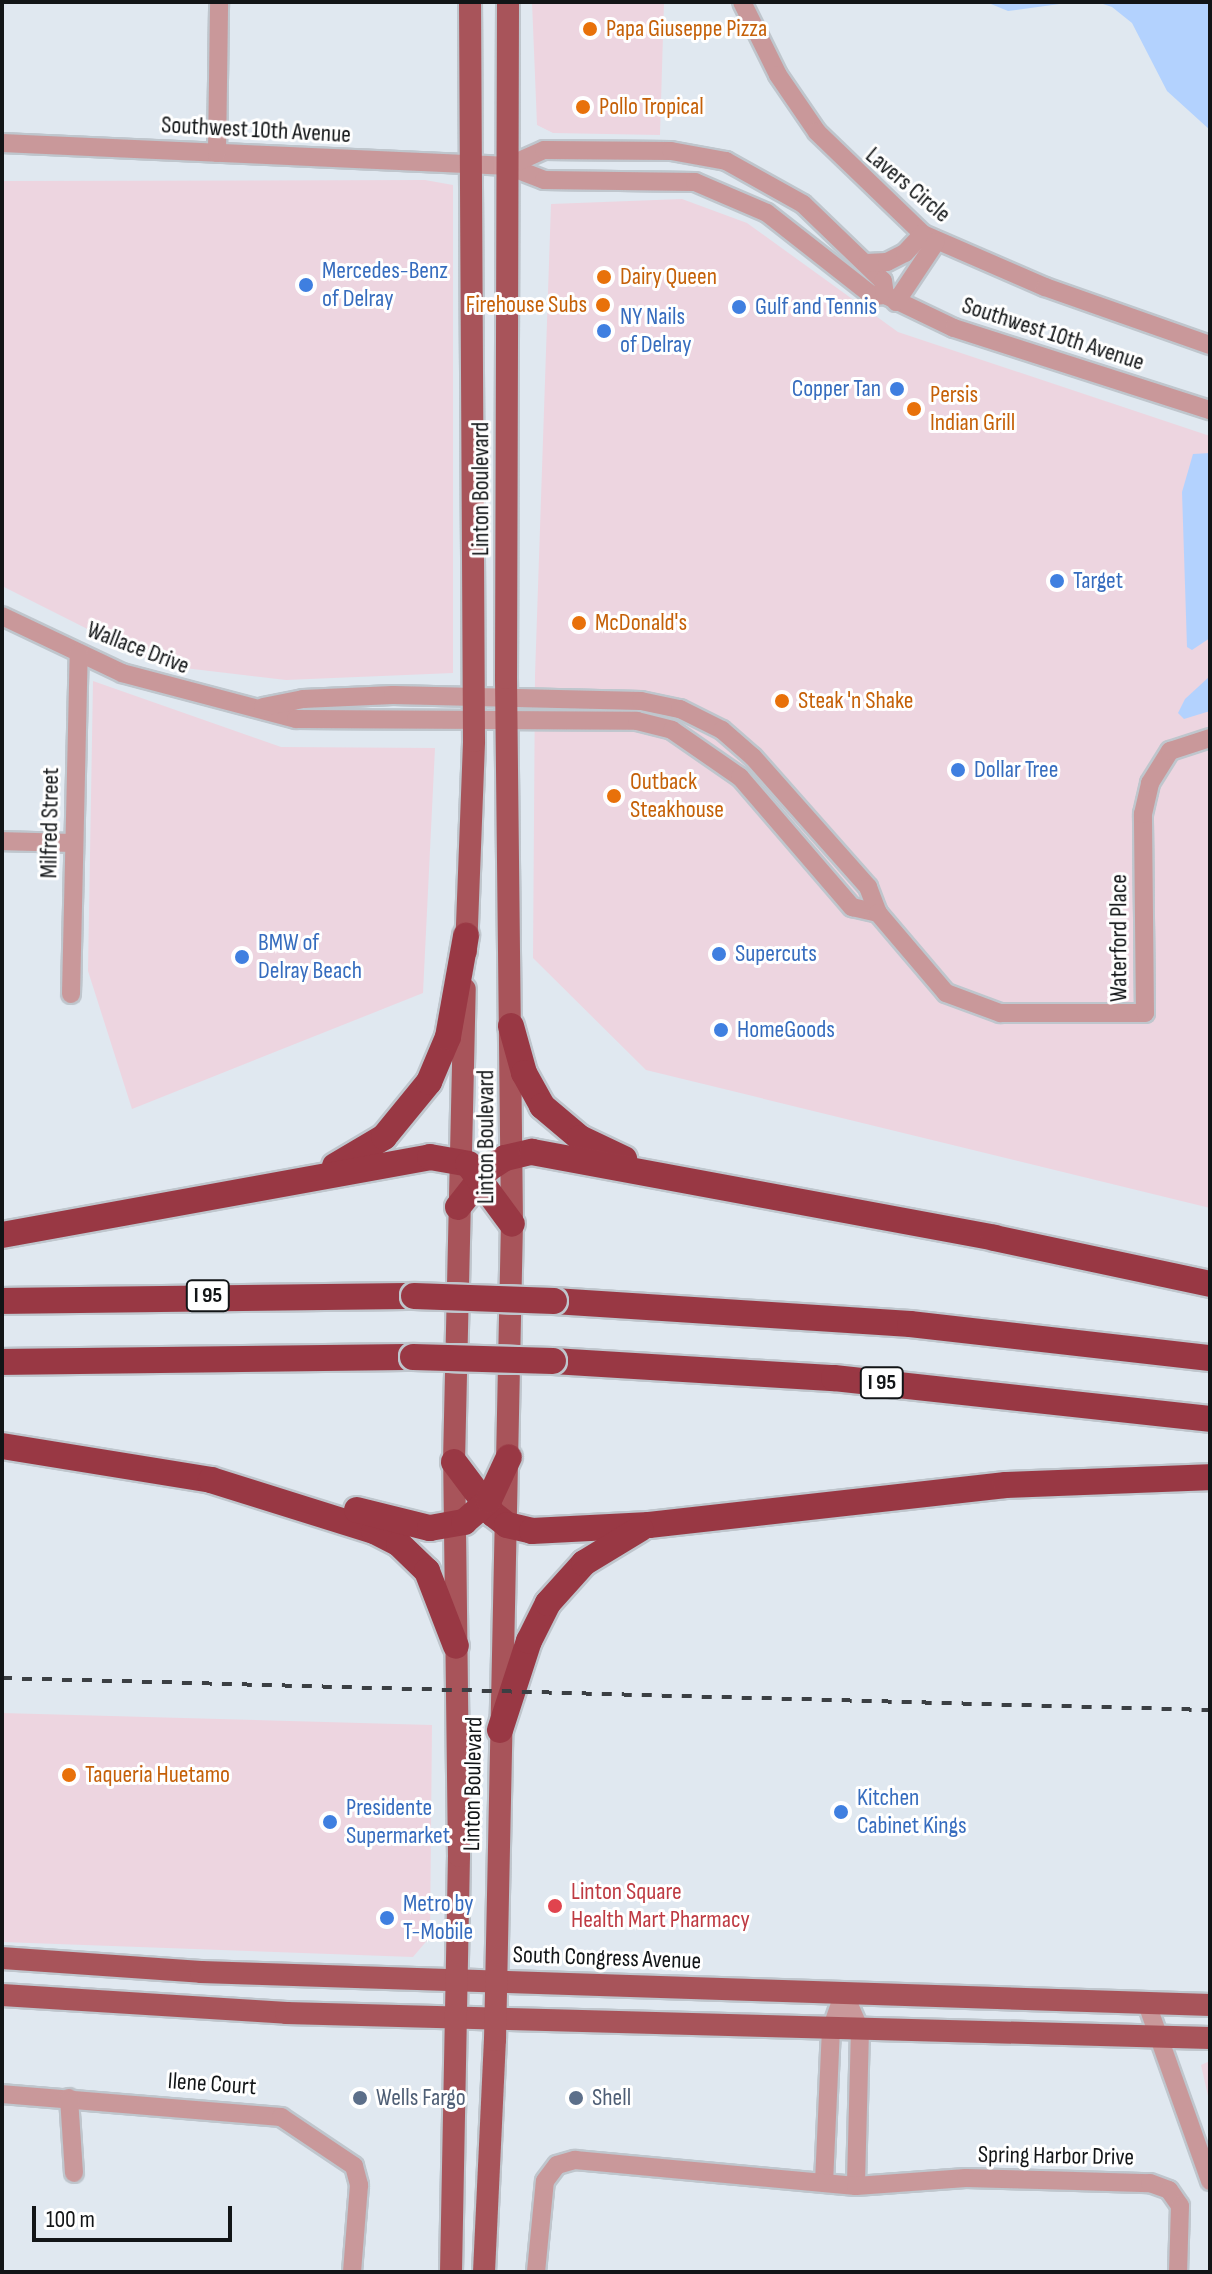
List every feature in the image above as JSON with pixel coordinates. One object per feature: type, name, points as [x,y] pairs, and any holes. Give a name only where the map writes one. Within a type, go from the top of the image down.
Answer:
[{"type":"highway","points":[[310,1178],[384,1137],[422,1093],[446,1045],[466,936]]},
{"type":"highway","points":[[511,1026],[528,1082],[550,1114],[592,1144],[668,1177]]},
{"type":"highway","points":[[2,1235],[420,1158],[470,1168],[532,1152],[1210,1284]]},
{"type":"highway","points":[[458,1207],[470,1168]]},
{"type":"highway","points":[[470,1168],[512,1224]]},
{"type":"highway","name":"I 95","points":[[2,1301],[414,1296],[554,1301],[924,1325],[1210,1358]]},
{"type":"highway","name":"I 95","points":[[2,1362],[413,1357],[553,1361],[863,1381],[1210,1419]]},
{"type":"highway","points":[[2,1446],[73,1454],[430,1528],[454,1525],[485,1506],[509,1457]]},
{"type":"highway","points":[[454,1462],[485,1506],[507,1525],[532,1531],[649,1525],[1006,1485],[1210,1477]]},
{"type":"highway","points":[[275,1497],[374,1531],[407,1550],[437,1589],[456,1646]]},
{"type":"highway","points":[[500,1730],[529,1641],[558,1589],[598,1552],[649,1525]]},
{"type":"main road","name":"Linton Boulevard","points":[[470,2],[473,722],[466,936],[470,1168]]},
{"type":"main road","name":"Linton Boulevard","points":[[484,2272],[495,2020],[512,1224],[506,698],[508,2]]},
{"type":"main road","name":"Linton Boulevard","points":[[451,2272],[458,1980],[454,1462],[458,1207]]},
{"type":"main road","name":"South Congress Avenue","points":[[2,1958],[201,1972],[1210,2005]]},
{"type":"main road","points":[[2,1995],[457,2019],[1210,2038]]},
{"type":"street","points":[[217,153],[219,2]]},
{"type":"street","name":"Lavers Circle","points":[[742,2],[778,75],[817,132],[929,238],[1210,345]]},
{"type":"street","name":"Southwest 10th Avenue","points":[[2,143],[508,166],[544,180],[666,180],[718,188],[767,213],[873,296],[891,298],[954,328],[1210,410]]},
{"type":"street","name":"Southwest 10th Avenue","points":[[508,166],[544,150],[703,154],[758,175],[803,204],[867,263],[883,281],[891,298]]},
{"type":"street","points":[[867,263],[887,262],[929,238]]},
{"type":"street","points":[[891,298],[929,238]]},
{"type":"street","name":"Wallace Drive","points":[[2,616],[79,653],[152,682],[318,722],[507,723]]},
{"type":"street","name":"Milfred Street","points":[[71,994],[79,653]]},
{"type":"street","name":"Wallace Drive","points":[[263,707],[311,698],[506,698]]},
{"type":"street","name":"Waterford Place","points":[[506,698],[641,701],[680,709],[722,730],[763,768],[868,887],[878,913],[929,976],[946,993],[1000,1013],[1145,1013],[1143,814],[1150,783],[1170,751],[1210,738]]},
{"type":"street","name":"Waterford Place","points":[[507,723],[637,721],[672,730],[740,777],[852,907],[878,913]]},
{"type":"street","points":[[2,841],[73,843]]},
{"type":"street","points":[[824,2183],[831,2030],[844,1993]]},
{"type":"street","points":[[844,1993],[860,2030],[856,2186]]},
{"type":"street","points":[[1147,2004],[1210,2181]]},
{"type":"street","name":"Ilene Court","points":[[2,2094],[263,2111],[290,2121],[339,2154],[358,2175],[352,2272]]},
{"type":"street","points":[[69,2098],[74,2173]]},
{"type":"street","name":"Spring Harbor Drive","points":[[536,2272],[545,2181],[565,2161],[856,2186],[966,2178],[1160,2185],[1180,2206],[1178,2272]]},
{"type":"shaded area","points":[[532,2],[664,2],[660,135],[553,133],[537,125]]},
{"type":"shaded area","points":[[425,180],[453,185],[453,673],[286,680],[159,665],[2,586],[2,181]]},
{"type":"shaded area","points":[[682,199],[747,223],[898,332],[1210,436],[1210,1208],[646,1070],[533,958],[535,675],[551,204]]},
{"type":"shaded area","points":[[93,681],[281,747],[435,748],[423,993],[132,1109],[88,971]]},
{"type":"shaded area","points":[[2,1713],[432,1725],[430,1937],[413,1957],[2,1942]]},
{"type":"shaded area","points":[[1210,2061],[1210,2105],[1201,2065]]},
{"type":"water","points":[[986,2],[1074,2],[1008,11]]},
{"type":"water","points":[[1097,2],[1210,2],[1210,130],[1167,91],[1132,23],[1112,7]]},
{"type":"water","points":[[1210,453],[1210,638],[1192,650],[1187,647],[1182,492],[1193,454]]},
{"type":"water","points":[[1210,676],[1210,711],[1184,719],[1178,713],[1185,699]]},
{"type":"railway","points":[[2,1678],[1210,1710]]},
{"type":"place","name":"Papa Giuseppe Pizza","points":[[590,29]]},
{"type":"place","name":"Pollo Tropical","points":[[583,107]]},
{"type":"place","name":"Dairy Queen","points":[[604,277]]},
{"type":"place","name":"Mercedes-Benz of Delray","points":[[306,285]]},
{"type":"place","name":"Firehouse Subs","points":[[603,305]]},
{"type":"place","name":"Gulf and Tennis","points":[[739,307]]},
{"type":"place","name":"NY Nails of Delray","points":[[604,331]]},
{"type":"place","name":"Copper Tan","points":[[897,389]]},
{"type":"place","name":"Persis Indian Grill","points":[[914,409]]},
{"type":"place","name":"Target","points":[[1057,581]]},
{"type":"place","name":"McDonald's","points":[[579,623]]},
{"type":"place","name":"Steak 'n Shake","points":[[782,701]]},
{"type":"place","name":"Dollar Tree","points":[[958,770]]},
{"type":"place","name":"Outback Steakhouse","points":[[614,796]]},
{"type":"place","name":"Supercuts","points":[[719,954]]},
{"type":"place","name":"BMW of Delray Beach","points":[[242,957]]},
{"type":"place","name":"HomeGoods","points":[[721,1030]]},
{"type":"place","name":"Taqueria Huetamo","points":[[69,1775]]},
{"type":"place","name":"Kitchen Cabinet Kings","points":[[841,1812]]},
{"type":"place","name":"Presidente Supermarket","points":[[330,1822]]},
{"type":"place","name":"Linton Square Health Mart Pharmacy","points":[[555,1906]]},
{"type":"place","name":"Metro by T-Mobile","points":[[387,1918]]},
{"type":"place","name":"Wells Fargo","points":[[360,2098]]},
{"type":"place","name":"Shell","points":[[576,2098]]}]
